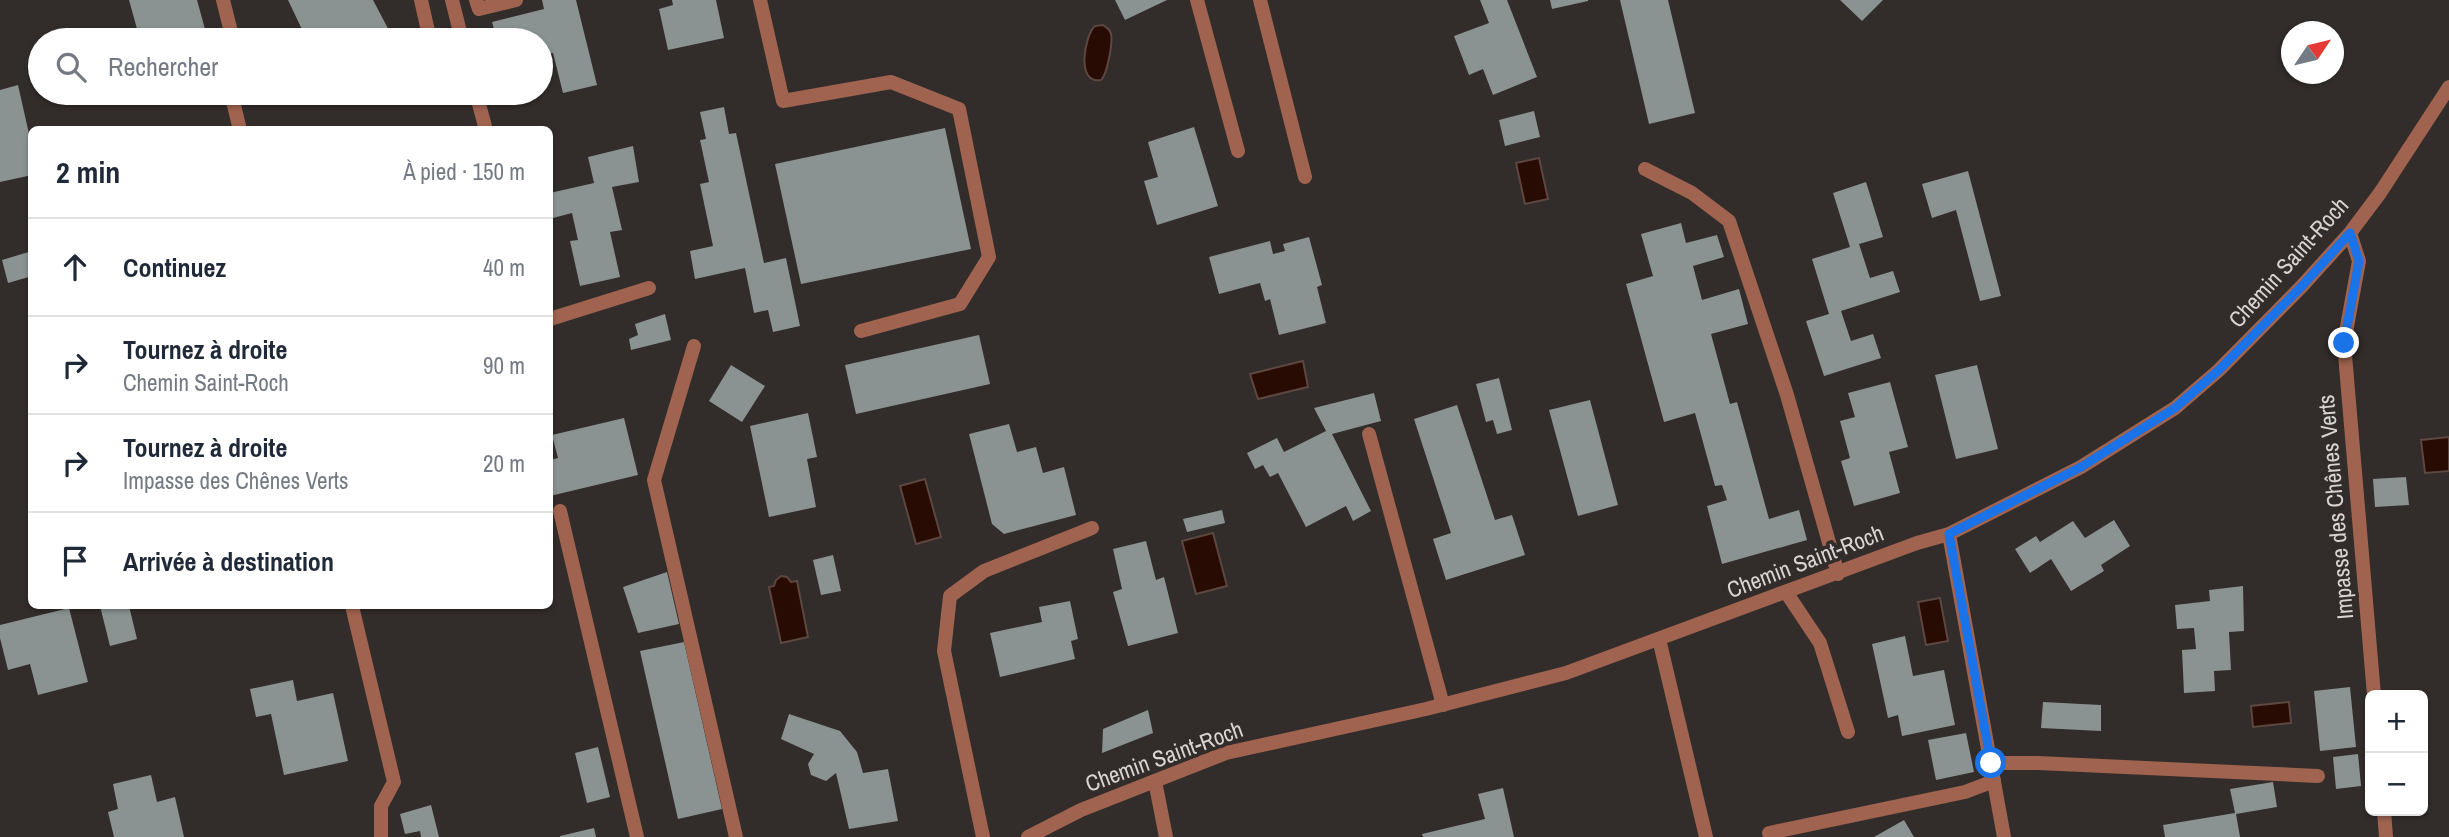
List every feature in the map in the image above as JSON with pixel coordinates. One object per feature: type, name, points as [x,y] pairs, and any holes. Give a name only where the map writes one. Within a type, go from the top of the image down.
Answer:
[{"type":"street","points":[[223,0],[230,28]]},
{"type":"street","points":[[421,0],[427,28]]},
{"type":"street","points":[[452,0],[460,28]]},
{"type":"street","points":[[476,0],[479,9],[516,0]]},
{"type":"street","points":[[760,0],[783,101],[891,82],[959,109],[989,257],[960,304],[860,331]]},
{"type":"street","points":[[1197,0],[1238,151]]},
{"type":"street","points":[[1260,0],[1305,177]]},
{"type":"street","name":"Chemin Saint-Roch","points":[[1028,837],[1081,810],[1226,753],[1443,705],[1566,673],[1917,543],[1949,534],[2081,467],[2175,408],[2228,361],[2302,286],[2350,233],[2380,193],[2449,87]]},
{"type":"street","points":[[234,105],[239,126]]},
{"type":"street","points":[[479,105],[485,126]]},
{"type":"street","points":[[1645,169],[1692,193],[1729,221],[1787,395],[1838,574]]},
{"type":"street","name":"Impasse des Chênes Verts","points":[[2350,233],[2359,261],[2344,343],[2374,690]]},
{"type":"street","points":[[553,318],[649,288]]},
{"type":"street","points":[[694,346],[654,480],[736,837]]},
{"type":"street","points":[[1369,434],[1443,705]]},
{"type":"street","points":[[560,511],[637,837]]},
{"type":"street","points":[[983,837],[944,651],[950,596],[984,572],[1092,528]]},
{"type":"street","points":[[1949,534],[2004,837]]},
{"type":"street","points":[[1786,592],[1820,643],[1848,732]]},
{"type":"street","points":[[353,609],[394,782],[381,806],[381,837]]},
{"type":"street","points":[[1659,639],[1706,837]]},
{"type":"street","points":[[1991,763],[2318,776]]},
{"type":"street","points":[[1155,781],[1166,837]]},
{"type":"street","points":[[1769,833],[1965,792],[1994,781]]},
{"type":"street","points":[[2384,816],[2386,837]]},
{"type":"shaded area","points":[[1103,25],[1111,34],[1111,44],[1101,80],[1088,75],[1084,58],[1091,31],[1095,26]]},
{"type":"shaded area","points":[[1539,158],[1548,199],[1525,204],[1516,163]]},
{"type":"shaded area","points":[[1303,361],[1308,387],[1258,399],[1250,374]]},
{"type":"shaded area","points":[[2449,437],[2449,471],[2425,473],[2421,440]]},
{"type":"shaded area","points":[[925,479],[941,537],[916,544],[900,486]]},
{"type":"shaded area","points":[[1213,533],[1227,586],[1196,594],[1182,541]]},
{"type":"shaded area","points":[[781,576],[787,577],[791,582],[797,581],[808,637],[781,643],[769,587],[774,586]]},
{"type":"shaded area","points":[[1940,598],[1948,641],[1926,645],[1918,602]]},
{"type":"shaded area","points":[[2289,702],[2291,723],[2253,727],[2251,706]]},
{"type":"building","points":[[129,0],[197,0],[205,28],[137,28]]},
{"type":"building","points":[[288,0],[373,0],[388,28],[301,28]]},
{"type":"building","points":[[542,0],[576,0],[597,85],[563,93],[553,53],[553,28],[494,28],[492,22],[544,9]]},
{"type":"building","points":[[672,0],[716,0],[724,38],[668,50],[659,9],[673,5]]},
{"type":"building","points":[[1115,0],[1167,0],[1125,20]]},
{"type":"building","points":[[1480,0],[1507,0],[1537,77],[1493,95],[1483,69],[1469,75],[1454,36],[1489,23]]},
{"type":"building","points":[[1550,0],[1588,0],[1588,1],[1552,9]]},
{"type":"building","points":[[1620,0],[1668,0],[1695,113],[1649,124]]},
{"type":"building","points":[[1840,0],[1883,0],[1862,21]]},
{"type":"building","points":[[18,85],[28,129],[28,176],[0,182],[0,90]]},
{"type":"building","points":[[724,107],[729,134],[736,133],[764,263],[786,258],[800,326],[773,332],[768,310],[754,313],[745,268],[695,279],[690,251],[713,246],[700,184],[709,182],[700,140],[706,139],[700,112]]},
{"type":"building","points":[[1534,111],[1540,137],[1505,146],[1499,120]]},
{"type":"building","points":[[1194,127],[1218,206],[1157,225],[1144,181],[1158,177],[1148,142]]},
{"type":"building","points":[[945,128],[971,249],[801,284],[775,164]]},
{"type":"building","points":[[633,146],[639,182],[612,187],[622,230],[610,232],[620,277],[580,286],[570,241],[578,240],[572,213],[553,218],[553,192],[594,183],[588,157]]},
{"type":"building","points":[[1968,171],[2001,296],[1980,301],[1956,210],[1932,218],[1922,184]]},
{"type":"building","points":[[1866,182],[1883,237],[1859,244],[1870,278],[1893,271],[1900,292],[1841,311],[1851,341],[1873,334],[1881,358],[1824,376],[1806,321],[1829,314],[1812,259],[1850,247],[1833,193]]},
{"type":"building","points":[[1681,223],[1686,243],[1717,235],[1724,257],[1693,266],[1702,300],[1739,289],[1748,324],[1711,334],[1730,404],[1737,402],[1769,519],[1799,510],[1807,540],[1722,564],[1707,506],[1727,500],[1722,485],[1715,486],[1695,413],[1664,422],[1626,284],[1653,276],[1641,234]]},
{"type":"building","points":[[1309,237],[1322,285],[1317,287],[1326,323],[1279,335],[1270,299],[1265,301],[1260,283],[1219,294],[1209,257],[1270,241],[1273,254],[1285,251],[1283,244]]},
{"type":"building","points":[[28,252],[28,277],[8,283],[2,260]]},
{"type":"building","points":[[665,314],[671,340],[631,350],[629,339],[638,335],[635,324]]},
{"type":"building","points":[[979,335],[990,384],[856,414],[845,365]]},
{"type":"building","points":[[731,365],[765,386],[742,422],[709,401]]},
{"type":"building","points":[[1977,365],[1998,449],[1956,459],[1935,375]]},
{"type":"building","points":[[1499,378],[1512,430],[1497,434],[1493,420],[1486,422],[1476,384]]},
{"type":"building","points":[[1890,382],[1908,447],[1889,452],[1900,493],[1854,506],[1841,461],[1850,458],[1840,421],[1855,417],[1848,393]]},
{"type":"building","points":[[1374,393],[1381,421],[1332,434],[1371,511],[1353,521],[1346,506],[1306,527],[1278,473],[1270,477],[1263,465],[1255,469],[1247,453],[1277,438],[1284,452],[1326,431],[1314,408]]},
{"type":"building","points":[[1590,400],[1618,505],[1578,516],[1549,410]]},
{"type":"building","points":[[1457,405],[1495,520],[1512,515],[1525,555],[1446,580],[1433,539],[1451,533],[1414,419]]},
{"type":"building","points":[[808,413],[817,457],[807,459],[816,507],[769,517],[750,426]]},
{"type":"building","points":[[624,418],[638,475],[553,495],[553,459],[558,458],[553,435]]},
{"type":"building","points":[[1009,424],[1017,452],[1036,447],[1043,473],[1064,467],[1076,515],[1004,534],[992,524],[969,434]]},
{"type":"building","points":[[2406,477],[2409,505],[2375,507],[2373,479]]},
{"type":"building","points":[[1222,510],[1225,523],[1187,532],[1183,519]]},
{"type":"building","points":[[2114,520],[2130,546],[2101,565],[2104,571],[2071,591],[2051,559],[2030,573],[2015,549],[2036,536],[2040,542],[2073,521],[2085,538]]},
{"type":"building","points":[[1146,541],[1156,580],[1164,577],[1178,633],[1128,646],[1113,592],[1122,589],[1113,549]]},
{"type":"building","points":[[833,555],[841,591],[821,595],[813,560]]},
{"type":"building","points":[[667,572],[679,624],[638,633],[623,587]]},
{"type":"building","points":[[2243,586],[2244,631],[2229,632],[2231,670],[2214,671],[2215,691],[2184,693],[2182,650],[2196,649],[2194,628],[2177,629],[2175,605],[2210,601],[2209,590]]},
{"type":"building","points":[[1070,601],[1078,639],[1071,641],[1075,659],[1000,677],[990,633],[1042,622],[1039,607]]},
{"type":"building","points":[[69,609],[88,682],[38,695],[30,664],[8,670],[0,638],[0,625]]},
{"type":"building","points":[[101,609],[130,609],[137,639],[110,646]]},
{"type":"building","points":[[1905,636],[1913,676],[1944,670],[1955,725],[1902,736],[1898,715],[1888,718],[1872,644]]},
{"type":"building","points":[[684,642],[722,809],[678,819],[640,651]]},
{"type":"building","points":[[293,680],[297,701],[333,693],[348,761],[284,775],[271,714],[256,717],[250,689]]},
{"type":"building","points":[[2350,687],[2356,747],[2320,751],[2314,691]]},
{"type":"building","points":[[2043,702],[2101,705],[2101,731],[2041,728]]},
{"type":"building","points":[[1148,710],[1153,733],[1102,753],[1103,729]]},
{"type":"building","points":[[789,714],[840,731],[857,752],[863,773],[888,769],[898,821],[849,829],[836,773],[826,781],[811,775],[808,764],[814,754],[781,739]]},
{"type":"building","points":[[1966,733],[1974,772],[1936,780],[1928,740]]},
{"type":"building","points":[[598,747],[610,797],[587,803],[575,753]]},
{"type":"building","points":[[2358,754],[2361,786],[2336,789],[2333,757]]},
{"type":"building","points":[[151,775],[157,802],[175,797],[184,837],[114,837],[108,812],[118,809],[113,784]]},
{"type":"building","points":[[2273,782],[2277,807],[2236,814],[2240,837],[2165,837],[2163,825],[2235,813],[2230,789]]},
{"type":"building","points":[[1503,788],[1514,837],[1423,837],[1422,834],[1485,819],[1478,794]]},
{"type":"building","points":[[431,805],[439,837],[421,837],[420,831],[405,834],[400,814]]},
{"type":"building","points":[[1904,820],[1914,837],[1874,837]]},
{"type":"building","points":[[594,828],[596,837],[560,837],[560,836]]},
{"type":"route","points":[[1991,763],[1949,534],[2081,467],[2175,408],[2219,370],[2350,233],[2359,261],[2344,343]]}]
